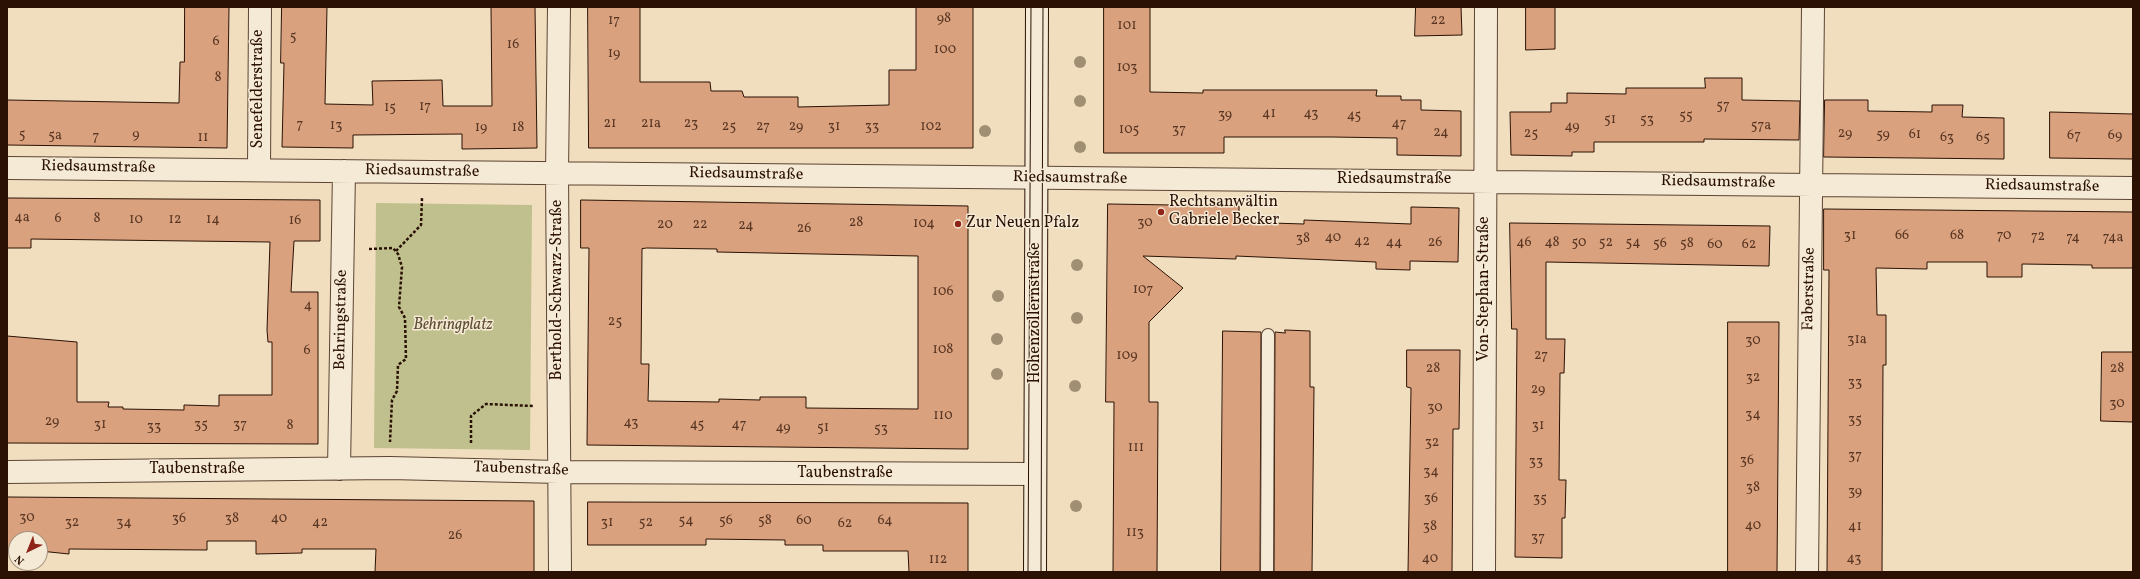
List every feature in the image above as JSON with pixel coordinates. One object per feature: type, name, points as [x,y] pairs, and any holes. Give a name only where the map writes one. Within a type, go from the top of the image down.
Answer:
[{"type":"street","name":"Senefelderstraße","points":[[259,170],[260,7]]},
{"type":"street","name":"Berthold-Schwarz-Straße","points":[[559,7],[557,174],[560,572]]},
{"type":"street","name":"Hohenzollernstraße","points":[[1035,572],[1037,7]]},
{"type":"street","name":"Von-Stephan-Straße","points":[[1484,572],[1486,7]]},
{"type":"street","name":"Faberstraße","points":[[1807,572],[1813,7]]},
{"type":"street","name":"Riedsaumstraße","points":[[7,168],[2133,188]]},
{"type":"street","name":"Behringstraße","points":[[339,469],[344,171]]},
{"type":"street","name":"Taubenstraße","points":[[7,472],[390,468],[559,472],[1035,474]]},
{"type":"lane","points":[[1267,572],[1268,335]]},
{"type":"path","points":[[396,251],[420,225],[424,172]]},
{"type":"path","points":[[343,250],[393,248],[398,254],[402,267],[399,307],[405,318],[406,359],[398,365],[397,391],[392,400],[390,468]]},
{"type":"path","points":[[470,469],[471,416],[486,404],[559,407]]},
{"type":"green space","name":"Behringplatz","points":[[376,203],[532,205],[530,450],[374,448]]},
{"type":"building","points":[[185,7],[229,7],[227,148],[7,145],[7,100],[179,103],[180,62],[184,62]]},
{"type":"building","points":[[282,7],[327,7],[325,104],[373,105],[372,81],[442,80],[443,106],[492,106],[491,7],[535,7],[537,148],[462,149],[462,134],[353,135],[353,148],[282,147],[284,63],[281,63]]},
{"type":"building","points":[[588,7],[640,7],[640,82],[710,82],[711,91],[742,91],[744,97],[798,97],[798,107],[889,105],[889,70],[916,70],[916,7],[973,7],[973,148],[589,148]]},
{"type":"building","points":[[1104,7],[1150,7],[1150,92],[1203,93],[1203,90],[1377,90],[1376,96],[1401,96],[1401,100],[1421,100],[1421,110],[1461,111],[1461,156],[1397,155],[1397,138],[1332,137],[1224,137],[1224,153],[1104,153]]},
{"type":"building","points":[[1416,7],[1461,7],[1462,35],[1415,36]]},
{"type":"building","points":[[1526,7],[1555,7],[1555,49],[1526,50]]},
{"type":"building","points":[[1705,78],[1742,78],[1742,100],[1800,101],[1799,140],[1704,139],[1704,142],[1594,142],[1594,152],[1572,152],[1572,156],[1511,155],[1510,112],[1551,112],[1551,103],[1567,103],[1567,93],[1626,94],[1626,88],[1705,88]]},
{"type":"building","points":[[1825,100],[1868,100],[1868,111],[1932,112],[1932,105],[1963,105],[1962,117],[2004,118],[2004,159],[1824,157]]},
{"type":"building","points":[[2050,112],[2133,114],[2133,159],[2050,158]]},
{"type":"building","points":[[7,198],[320,200],[320,241],[294,241],[291,292],[318,292],[318,444],[7,443],[7,336],[77,342],[77,402],[109,402],[108,407],[123,407],[123,409],[184,410],[184,405],[219,406],[219,395],[272,395],[272,342],[268,342],[267,330],[270,242],[31,239],[31,248],[7,248]]},
{"type":"building","points":[[581,200],[968,206],[968,449],[587,445],[589,248],[581,248]],"holes":[[[642,249],[717,249],[717,252],[918,256],[918,409],[806,408],[806,397],[760,397],[760,400],[719,399],[719,402],[648,401],[649,364],[641,364]]]},
{"type":"building","points":[[1108,204],[1239,206],[1239,222],[1304,224],[1304,220],[1411,224],[1411,207],[1459,208],[1458,262],[1410,261],[1410,270],[1376,269],[1376,262],[1236,256],[1236,259],[1143,256],[1183,288],[1149,322],[1149,402],[1158,402],[1157,572],[1113,572],[1114,402],[1106,402]]},
{"type":"building","points":[[1824,209],[2133,212],[2133,268],[2092,268],[2092,265],[2022,264],[2022,277],[1987,277],[1987,262],[1927,262],[1927,269],[1876,268],[1877,315],[1886,315],[1886,365],[1883,365],[1882,572],[1827,572],[1829,270],[1824,270]]},
{"type":"building","points":[[1510,223],[1770,226],[1769,266],[1546,262],[1546,339],[1565,339],[1564,373],[1560,373],[1559,480],[1566,480],[1565,518],[1562,518],[1562,558],[1515,557],[1517,329],[1512,329]]},
{"type":"building","points":[[1728,322],[1779,322],[1777,572],[1728,572]]},
{"type":"building","points":[[1285,330],[1310,331],[1310,387],[1314,387],[1312,572],[1274,572],[1275,332],[1285,333]]},
{"type":"building","points":[[1223,331],[1261,332],[1260,572],[1221,572]]},
{"type":"building","points":[[1407,350],[1460,350],[1459,429],[1453,429],[1452,572],[1408,572],[1411,388],[1407,387]]},
{"type":"building","points":[[2102,352],[2133,352],[2133,422],[2101,421]]},
{"type":"building","points":[[7,497],[534,501],[534,572],[375,572],[376,549],[302,549],[302,553],[256,554],[256,541],[207,541],[207,550],[69,549],[69,554],[48,552],[48,531],[8,531],[7,549]]},
{"type":"building","points":[[588,502],[968,503],[968,572],[909,572],[908,551],[823,551],[823,545],[785,545],[785,540],[706,539],[706,545],[588,545]]},
{"type":"tram line","points":[[1028,572],[1031,7]]},
{"type":"tram line","points":[[1041,572],[1043,7]]},
{"type":"place","name":"Rechtsanwältin Gabriele Becker","points":[[1161,212]]},
{"type":"place","name":"Zur Neuen Pfalz","points":[[958,224]]}]
